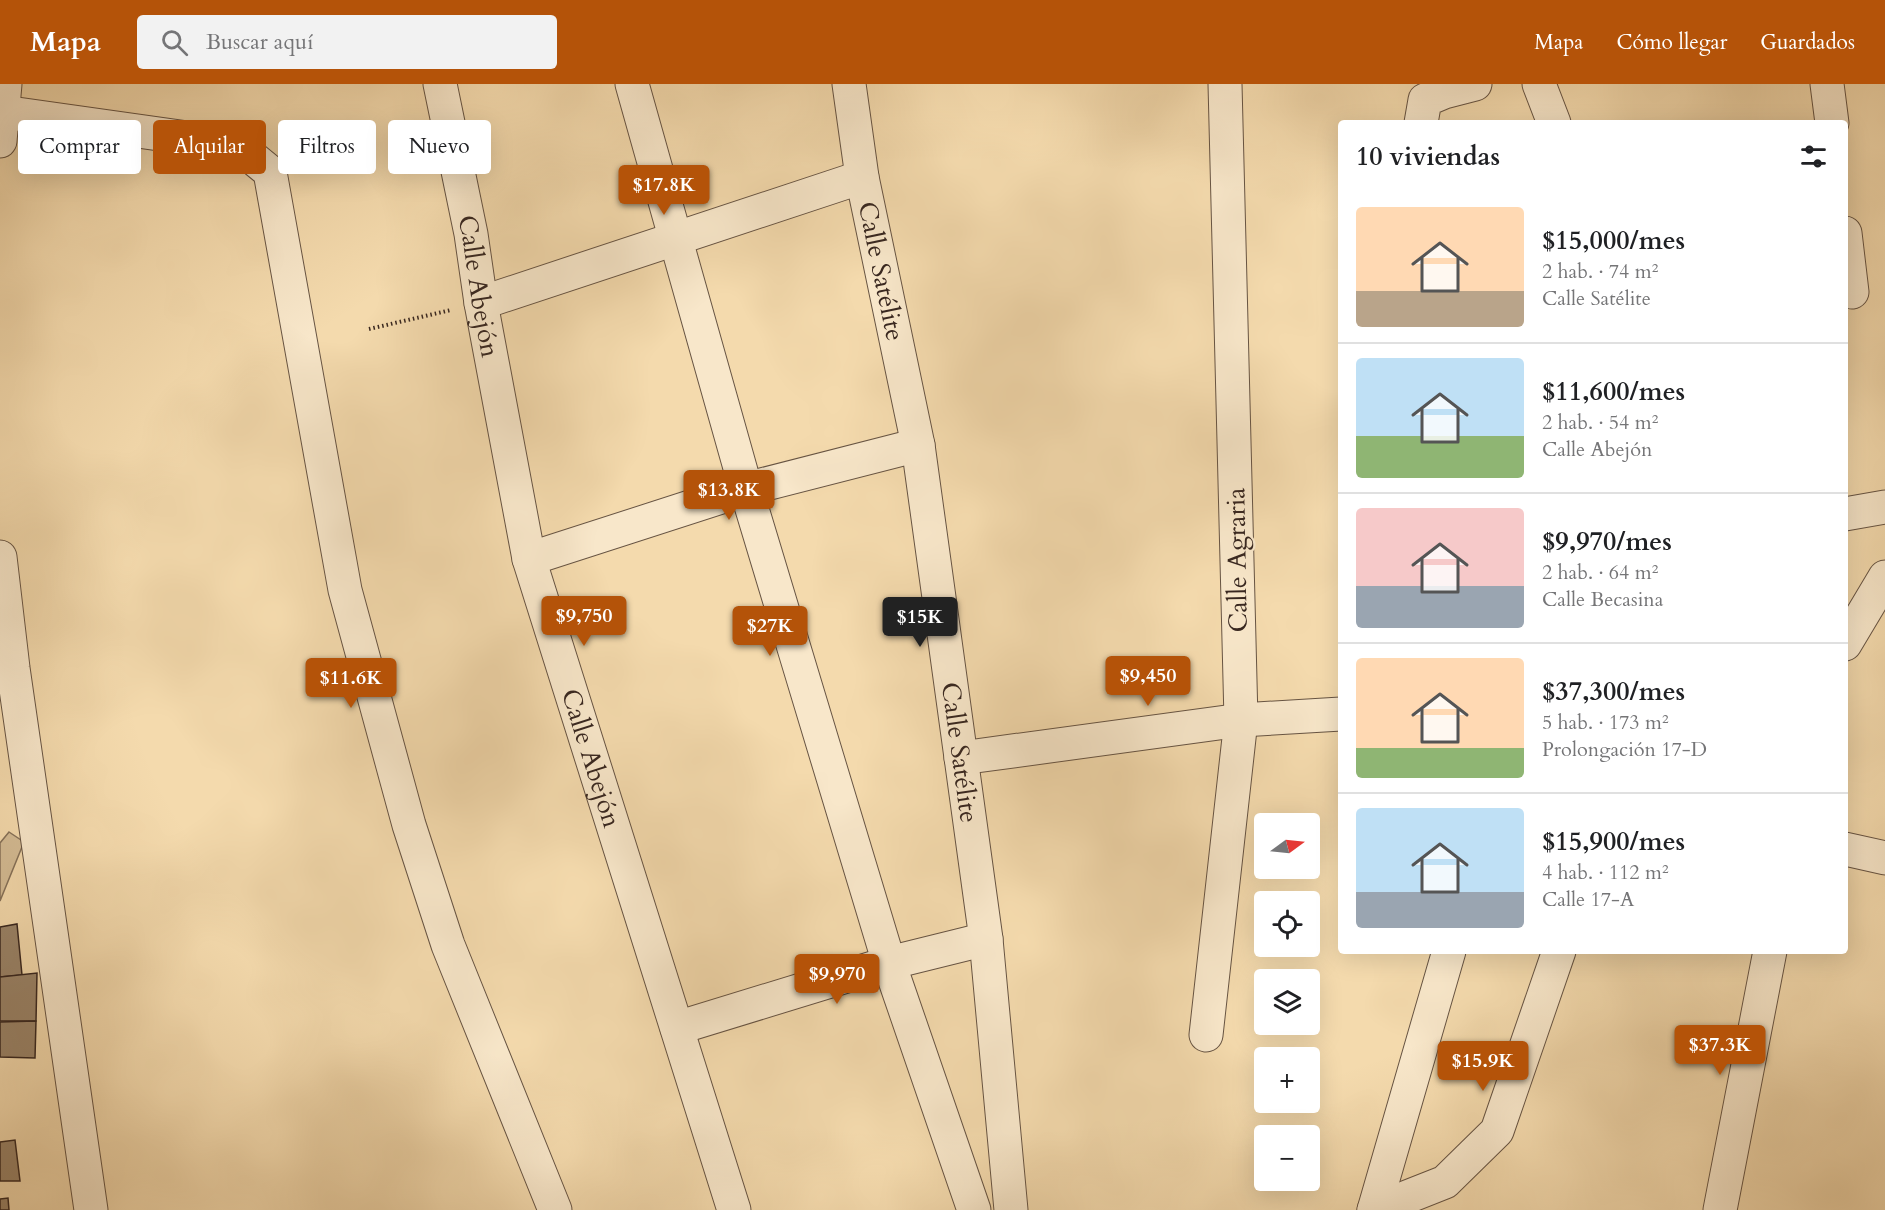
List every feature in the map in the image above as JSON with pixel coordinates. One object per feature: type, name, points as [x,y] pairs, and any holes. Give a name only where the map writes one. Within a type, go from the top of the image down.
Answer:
[{"type":"street","name":"Calle Abejón","points":[[440,84],[471,234],[481,303],[529,559],[734,1210]]},
{"type":"street","points":[[632,84],[746,489],[889,963],[974,1210]]},
{"type":"street","name":"Calle Satélite","points":[[849,84],[862,177],[918,446],[986,939],[1011,1210]]},
{"type":"street","name":"Calle Agraria","points":[[1206,1035],[1241,720],[1225,84]]},
{"type":"street","points":[[1422,120],[1425,100],[1444,92],[1475,84]]},
{"type":"street","points":[[1539,84],[1553,120]]},
{"type":"street","points":[[1827,84],[1832,120]]},
{"type":"street","points":[[3,112],[237,145],[270,172],[345,590],[403,803],[448,945],[555,1210]]},
{"type":"street","points":[[481,303],[862,177]]},
{"type":"street","points":[[1848,258],[1852,292]]},
{"type":"street","points":[[529,559],[746,489],[918,446]]},
{"type":"street","points":[[1848,513],[1885,507]]},
{"type":"street","points":[[0,557],[15,680],[91,1210]]},
{"type":"street","points":[[1848,639],[1885,577]]},
{"type":"street","points":[[961,758],[1241,720],[1338,714]]},
{"type":"street","points":[[1848,850],[1885,858]]},
{"type":"street","points":[[677,1028],[889,963],[986,939]]},
{"type":"street","points":[[1374,1210],[1448,954]]},
{"type":"street","points":[[1374,1210],[1445,1182],[1497,1131],[1559,954]]},
{"type":"street","points":[[1720,1210],[1769,954]]},
{"type":"path","points":[[369,329],[481,303]]},
{"type":"shaded area","points":[[9,832],[24,842],[0,901],[0,843]]},
{"type":"building","points":[[17,924],[22,975],[0,977],[0,927]]},
{"type":"building","points":[[37,973],[36,1021],[0,1021],[0,977]]},
{"type":"building","points":[[36,1021],[35,1058],[0,1057],[0,1022]]},
{"type":"building","points":[[15,1140],[20,1181],[0,1181],[0,1142]]},
{"type":"building","points":[[8,1198],[9,1210],[0,1210],[0,1199]]}]
